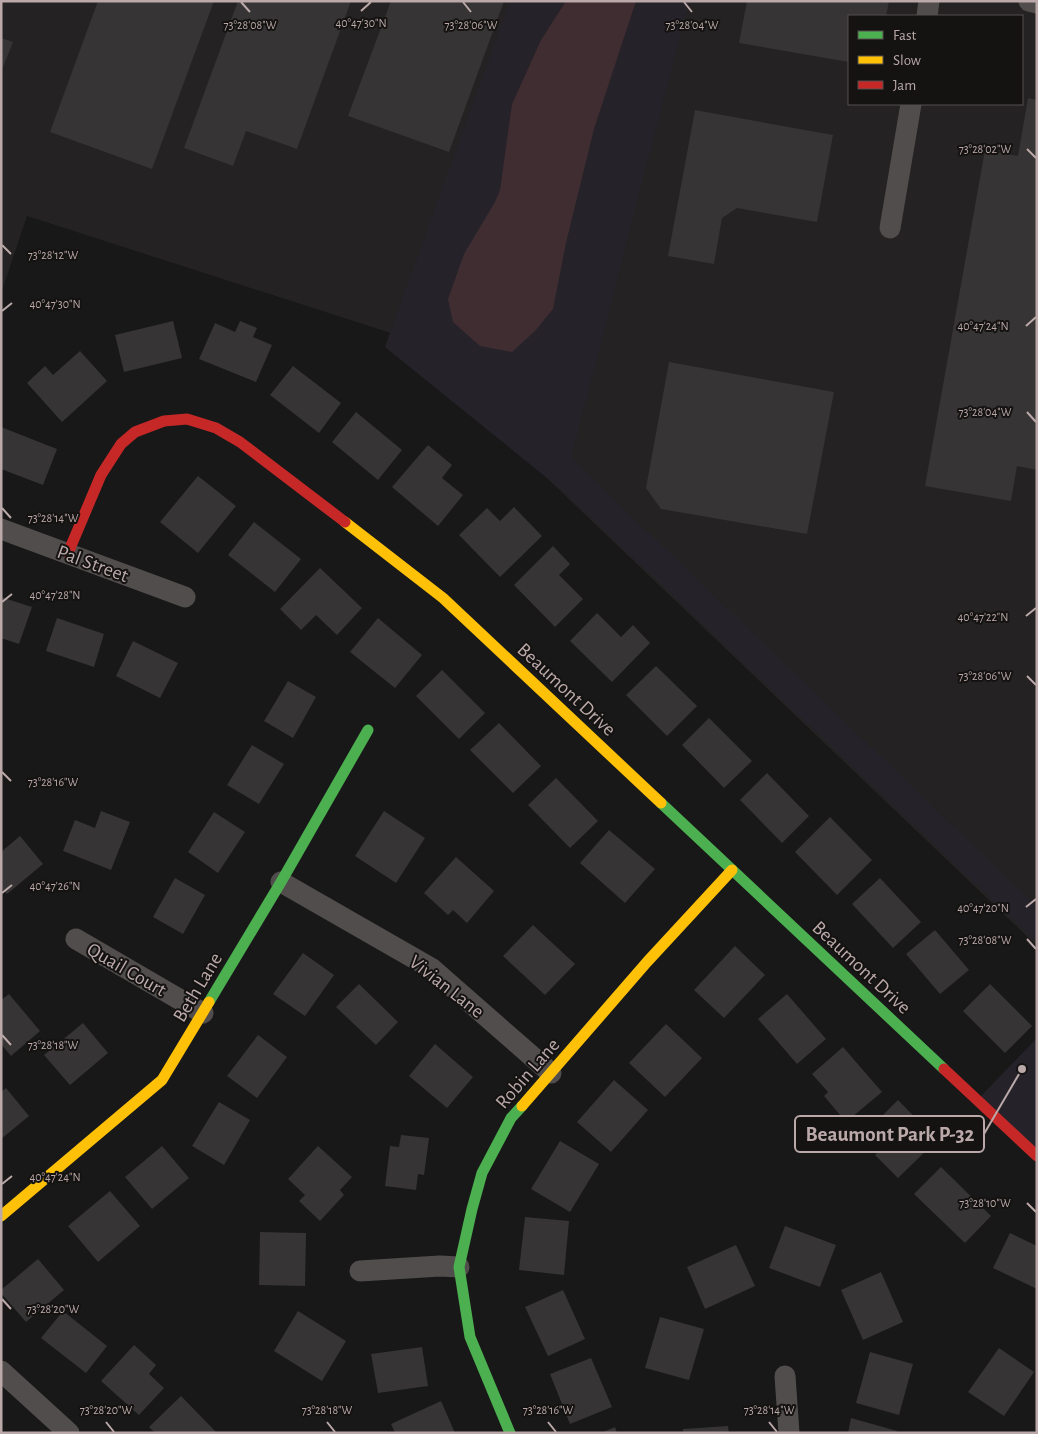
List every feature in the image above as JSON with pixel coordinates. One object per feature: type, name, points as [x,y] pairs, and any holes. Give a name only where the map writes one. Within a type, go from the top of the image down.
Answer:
[{"type":"street","points":[[927,15],[929,1]]},
{"type":"street","points":[[1029,1],[1037,3]]},
{"type":"street","points":[[890,228],[912,105]]},
{"type":"street","name":"Beaumont Drive","points":[[68,554],[101,475],[121,444],[134,432],[164,421],[187,418],[216,428],[240,442],[443,598],[1037,1156]]},
{"type":"street","name":"Pal Street","points":[[1,529],[185,597]]},
{"type":"street","name":"Beth Lane","points":[[1,1216],[162,1080],[281,882],[368,730]]},
{"type":"street","name":"Robin Lane","points":[[510,1433],[470,1337],[459,1267],[482,1173],[510,1118],[647,962],[732,870]]},
{"type":"street","name":"Vivian Lane","points":[[281,882],[431,968],[551,1073]]},
{"type":"street","name":"Quail Court","points":[[76,939],[203,1013]]},
{"type":"street","points":[[360,1271],[440,1266],[459,1267]]},
{"type":"street","points":[[1,1371],[69,1433]]},
{"type":"street","points":[[785,1376],[789,1433]]},
{"type":"shaded area","points":[[1,1],[1037,1],[1037,946],[397,335],[27,216],[1,294]]},
{"type":"shaded area","points":[[510,1],[566,1],[541,40],[512,104],[500,190],[495,202],[553,309],[566,243],[594,129],[636,1],[689,1],[571,458],[1037,907],[1037,942],[563,491],[385,347]]},
{"type":"shaded area","points":[[566,1],[636,1],[594,129],[566,243],[553,309],[535,331],[512,352],[480,346],[453,322],[448,299],[464,254],[495,202],[500,190],[512,104],[541,40]]},
{"type":"shaded area","points":[[1037,1038],[1037,1156],[977,1100]]},
{"type":"building","points":[[98,1],[214,1],[152,169],[50,132]]},
{"type":"building","points":[[238,1],[351,1],[297,149],[246,131],[233,166],[184,148]]},
{"type":"building","points":[[391,1],[504,1],[449,152],[348,116]]},
{"type":"building","points":[[747,1],[889,1],[886,15],[848,15],[848,62],[739,43]]},
{"type":"building","points":[[1,38],[13,42],[1,72]]},
{"type":"building","points":[[1028,98],[1037,100],[1037,470],[1017,466],[1011,501],[925,486],[985,150],[1018,156]]},
{"type":"building","points":[[695,110],[833,135],[817,222],[737,208],[722,218],[714,264],[668,256]]},
{"type":"building","points":[[173,321],[182,358],[124,372],[115,335]]},
{"type":"building","points":[[240,321],[257,328],[253,337],[272,345],[256,382],[199,359],[215,323],[235,332]]},
{"type":"building","points":[[80,351],[107,381],[62,422],[27,383],[45,366],[53,375]]},
{"type":"building","points":[[669,362],[834,392],[807,534],[661,509],[646,488]]},
{"type":"building","points":[[293,366],[341,403],[319,433],[270,395]]},
{"type":"building","points":[[356,412],[402,450],[378,480],[332,442]]},
{"type":"building","points":[[1,427],[57,449],[43,485],[1,469]]},
{"type":"building","points":[[428,445],[452,465],[442,478],[463,495],[438,526],[392,487]]},
{"type":"building","points":[[198,476],[236,506],[198,553],[160,522]]},
{"type":"building","points":[[514,507],[542,536],[500,577],[459,535],[487,508],[500,521]]},
{"type":"building","points":[[254,522],[301,559],[275,592],[228,555]]},
{"type":"building","points":[[553,546],[570,564],[559,575],[583,599],[555,627],[514,585]]},
{"type":"building","points":[[320,568],[362,608],[337,635],[316,615],[301,630],[280,609]]},
{"type":"building","points":[[1,597],[32,607],[19,644],[1,638]]},
{"type":"building","points":[[597,613],[621,637],[633,625],[650,643],[612,682],[570,641]]},
{"type":"building","points":[[57,618],[104,634],[94,667],[46,651]]},
{"type":"building","points":[[378,618],[422,655],[395,688],[350,652]]},
{"type":"building","points":[[133,641],[178,663],[160,698],[116,676]]},
{"type":"building","points":[[656,666],[697,706],[667,736],[626,695]]},
{"type":"building","points":[[442,670],[485,713],[459,739],[416,696]]},
{"type":"building","points":[[288,681],[316,697],[293,738],[264,721]]},
{"type":"building","points":[[709,718],[752,761],[724,788],[682,745]]},
{"type":"building","points":[[499,723],[541,766],[513,793],[470,750]]},
{"type":"building","points":[[252,745],[284,764],[259,804],[227,785]]},
{"type":"building","points":[[767,773],[809,816],[782,843],[740,800]]},
{"type":"building","points":[[556,778],[598,821],[570,848],[528,805]]},
{"type":"building","points":[[101,811],[130,822],[111,870],[63,851],[75,820],[95,828]]},
{"type":"building","points":[[384,811],[425,838],[396,883],[355,856]]},
{"type":"building","points":[[214,812],[245,832],[218,873],[188,852]]},
{"type":"building","points":[[830,817],[872,860],[837,895],[795,852]]},
{"type":"building","points":[[609,830],[655,869],[625,903],[580,863]]},
{"type":"building","points":[[20,836],[43,864],[7,894],[1,888],[1,852]]},
{"type":"building","points":[[456,857],[494,891],[467,923],[453,910],[448,915],[424,893]]},
{"type":"building","points":[[175,878],[205,895],[183,934],[153,917]]},
{"type":"building","points":[[880,878],[921,922],[893,948],[852,904]]},
{"type":"building","points":[[533,925],[575,964],[545,995],[503,956]]},
{"type":"building","points":[[935,930],[969,970],[940,994],[906,954]]},
{"type":"building","points":[[735,946],[765,975],[724,1018],[694,990]]},
{"type":"building","points":[[303,953],[334,975],[305,1016],[273,994]]},
{"type":"building","points":[[359,984],[398,1022],[376,1045],[336,1007]]},
{"type":"building","points":[[990,984],[1032,1026],[1005,1053],[963,1011]]},
{"type":"building","points":[[9,994],[40,1031],[11,1056],[1,1044],[1,1000]]},
{"type":"building","points":[[787,994],[826,1039],[797,1064],[758,1019]]},
{"type":"building","points":[[83,1023],[108,1053],[70,1085],[44,1055]]},
{"type":"building","points":[[666,1024],[702,1058],[665,1097],[629,1063]]},
{"type":"building","points":[[258,1035],[287,1057],[257,1098],[227,1076]]},
{"type":"building","points":[[435,1044],[473,1077],[447,1108],[409,1076]]},
{"type":"building","points":[[843,1047],[882,1092],[846,1122],[824,1096],[828,1092],[812,1074]]},
{"type":"building","points":[[614,1080],[648,1110],[611,1152],[577,1122]]},
{"type":"building","points":[[6,1088],[29,1116],[1,1139],[1,1092]]},
{"type":"building","points":[[898,1100],[937,1140],[898,1178],[875,1155],[886,1144],[870,1128]]},
{"type":"building","points":[[219,1102],[250,1120],[224,1165],[192,1146]]},
{"type":"building","points":[[401,1135],[429,1138],[424,1175],[418,1174],[416,1190],[385,1186],[390,1146],[399,1147]]},
{"type":"building","points":[[560,1141],[599,1164],[570,1212],[531,1189]]},
{"type":"building","points":[[162,1146],[189,1178],[152,1209],[125,1177]]},
{"type":"building","points":[[318,1146],[352,1177],[340,1190],[344,1195],[320,1221],[299,1201],[305,1195],[288,1179]]},
{"type":"building","points":[[941,1167],[991,1216],[965,1243],[914,1194]]},
{"type":"building","points":[[110,1191],[140,1226],[98,1262],[68,1226]]},
{"type":"building","points":[[525,1217],[569,1221],[564,1275],[519,1270]]},
{"type":"building","points":[[785,1226],[836,1245],[820,1287],[769,1268]]},
{"type":"building","points":[[260,1232],[306,1233],[305,1286],[259,1285]]},
{"type":"building","points":[[1010,1233],[1037,1246],[1037,1289],[993,1268]]},
{"type":"building","points":[[736,1245],[755,1286],[705,1309],[687,1267]]},
{"type":"building","points":[[38,1259],[64,1290],[26,1322],[1,1293],[1,1290]]},
{"type":"building","points":[[881,1272],[903,1322],[863,1340],[841,1290]]},
{"type":"building","points":[[563,1290],[585,1339],[548,1356],[525,1307]]},
{"type":"building","points":[[63,1311],[107,1346],[86,1373],[41,1338]]},
{"type":"building","points":[[298,1311],[346,1341],[322,1381],[274,1351]]},
{"type":"building","points":[[660,1317],[704,1329],[689,1380],[645,1368]]},
{"type":"building","points":[[134,1345],[156,1365],[149,1374],[164,1388],[139,1415],[101,1381]]},
{"type":"building","points":[[422,1347],[428,1386],[378,1393],[371,1354]]},
{"type":"building","points":[[999,1348],[1034,1372],[1004,1416],[968,1392]]},
{"type":"building","points":[[870,1352],[913,1364],[899,1415],[856,1403]]},
{"type":"building","points":[[591,1358],[612,1407],[570,1424],[550,1374]]},
{"type":"building","points":[[181,1396],[217,1433],[155,1433],[149,1427]]},
{"type":"building","points":[[441,1401],[455,1433],[395,1433],[391,1424]]},
{"type":"building","points":[[851,1418],[897,1431],[896,1433],[848,1433]]},
{"type":"building","points":[[728,1426],[729,1433],[683,1433],[683,1429]]},
{"type":"building","points":[[615,1427],[617,1433],[601,1433]]},
{"type":"traffic: fast","points":[[209,1002],[281,882],[368,730]]},
{"type":"traffic: fast","points":[[661,803],[944,1069]]},
{"type":"traffic: fast","points":[[510,1433],[470,1337],[459,1267],[482,1173],[511,1118],[522,1106]]},
{"type":"traffic: slow","points":[[345,522],[443,598],[661,803]]},
{"type":"traffic: slow","points":[[522,1106],[647,962],[732,870]]},
{"type":"traffic: slow","points":[[1,1216],[162,1080],[209,1002]]},
{"type":"traffic: jam","points":[[68,553],[101,475],[121,444],[135,432],[164,421],[187,419],[216,428],[240,442],[345,522]]},
{"type":"traffic: jam","points":[[944,1069],[1037,1156]]},
{"type":"place","name":"Beaumont Park P-32","points":[[1022,1069]]}]
